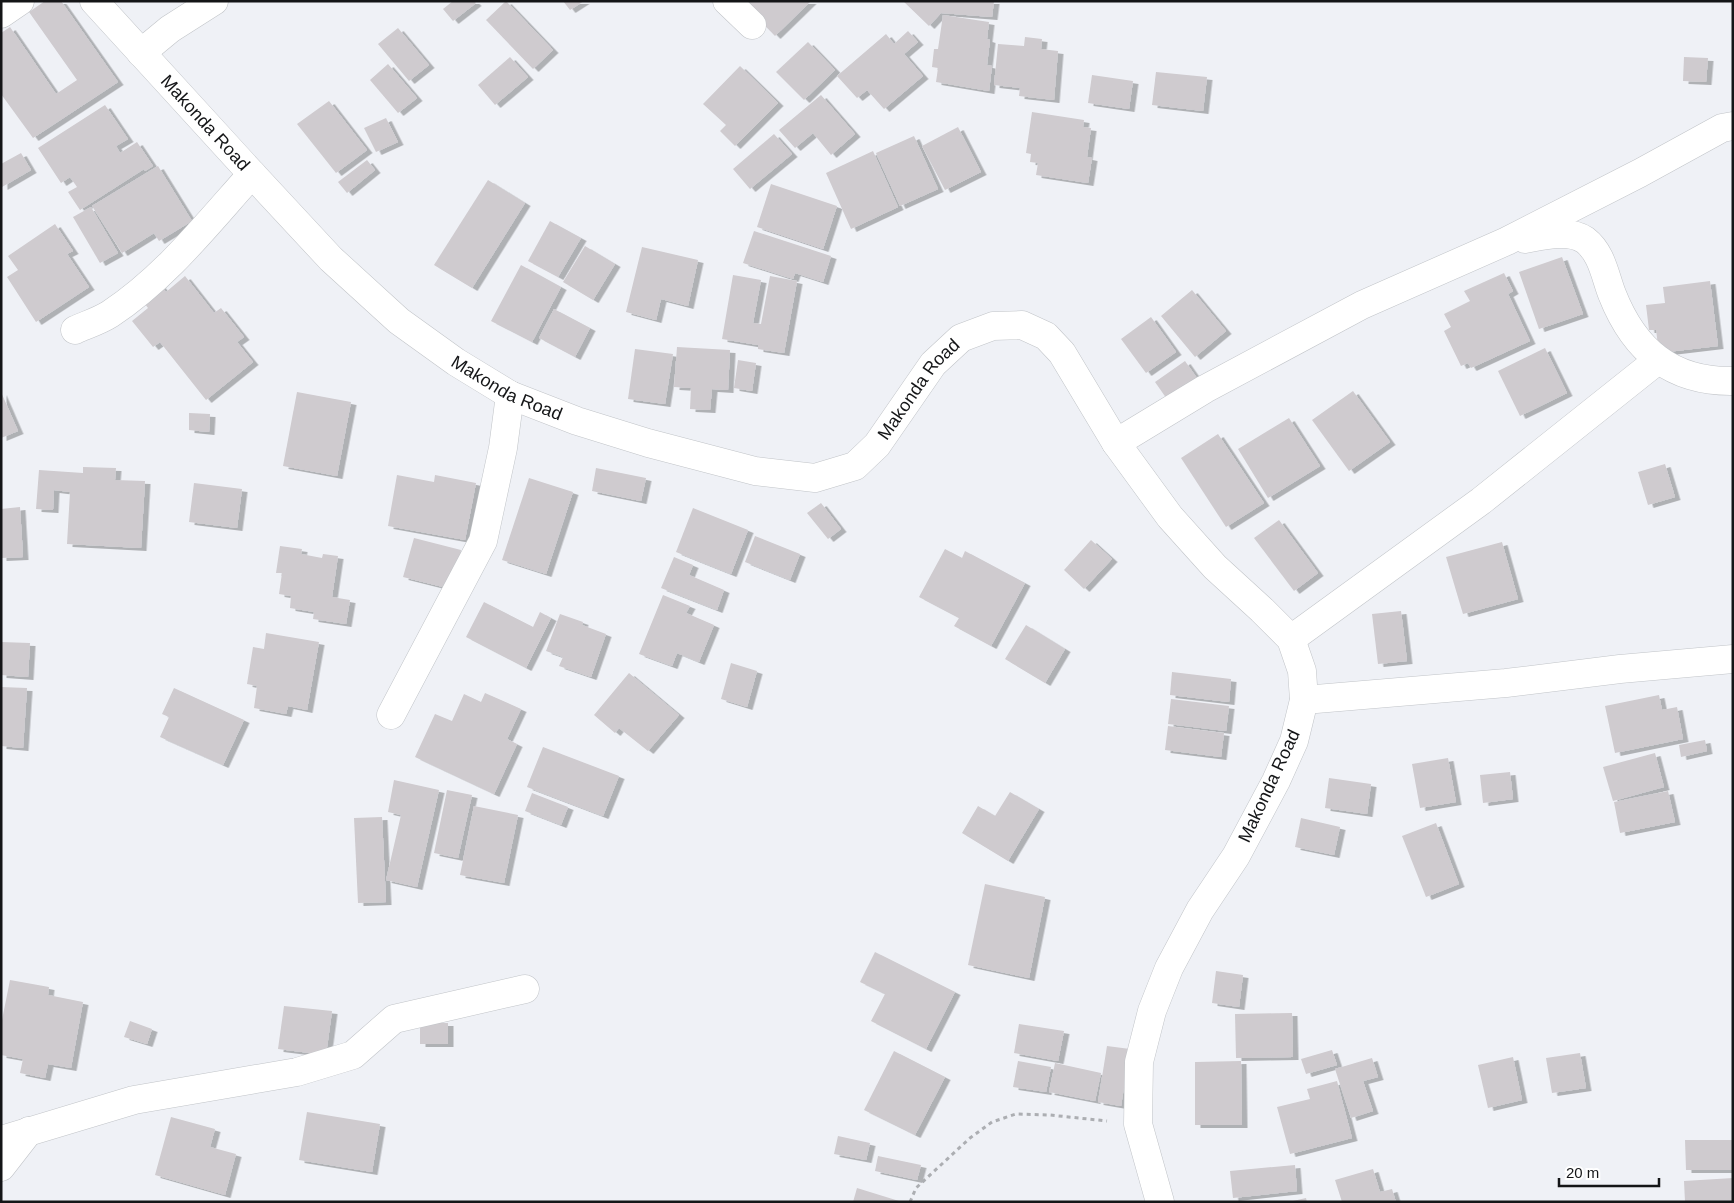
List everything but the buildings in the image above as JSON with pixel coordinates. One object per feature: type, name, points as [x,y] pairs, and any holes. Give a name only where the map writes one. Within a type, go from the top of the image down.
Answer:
[{"type":"street","points":[[1,14],[20,1]]},
{"type":"street","name":"Makonda Road","points":[[94,1],[332,259],[399,321],[456,362],[510,395],[577,421],[648,443],[755,471],[815,478],[855,466],[877,445],[934,364],[961,338],[993,326],[1022,325],[1046,336],[1062,353],[1116,443],[1170,517],[1215,567],[1291,639],[1302,671],[1304,700],[1294,741],[1276,781],[1236,856],[1200,910],[1169,968],[1152,1011],[1139,1062],[1138,1124],[1160,1202]]},
{"type":"street","points":[[141,53],[170,29],[214,1]]},
{"type":"street","points":[[727,1],[752,25]]},
{"type":"street","points":[[1116,443],[1206,389],[1362,305],[1507,241],[1640,173],[1722,128],[1733,126]]},
{"type":"street","points":[[75,330],[108,315],[172,264],[252,174]]},
{"type":"street","points":[[1507,241],[1552,235],[1574,235],[1585,240],[1600,257],[1623,320],[1640,343],[1658,360],[1688,376],[1713,381],[1733,381]]},
{"type":"street","points":[[1291,639],[1481,501],[1658,360]]},
{"type":"street","points":[[391,715],[483,541],[503,448],[510,395]]},
{"type":"street","points":[[1304,700],[1506,683],[1620,669],[1733,659]]},
{"type":"street","points":[[1,1140],[134,1100],[297,1072],[353,1055],[394,1019],[525,989]]},
{"type":"street","points":[[1,1167],[29,1131]]},
{"type":"path","points":[[910,1202],[916,1188],[970,1138],[992,1122],[1016,1114],[1050,1115],[1138,1124]]}]
